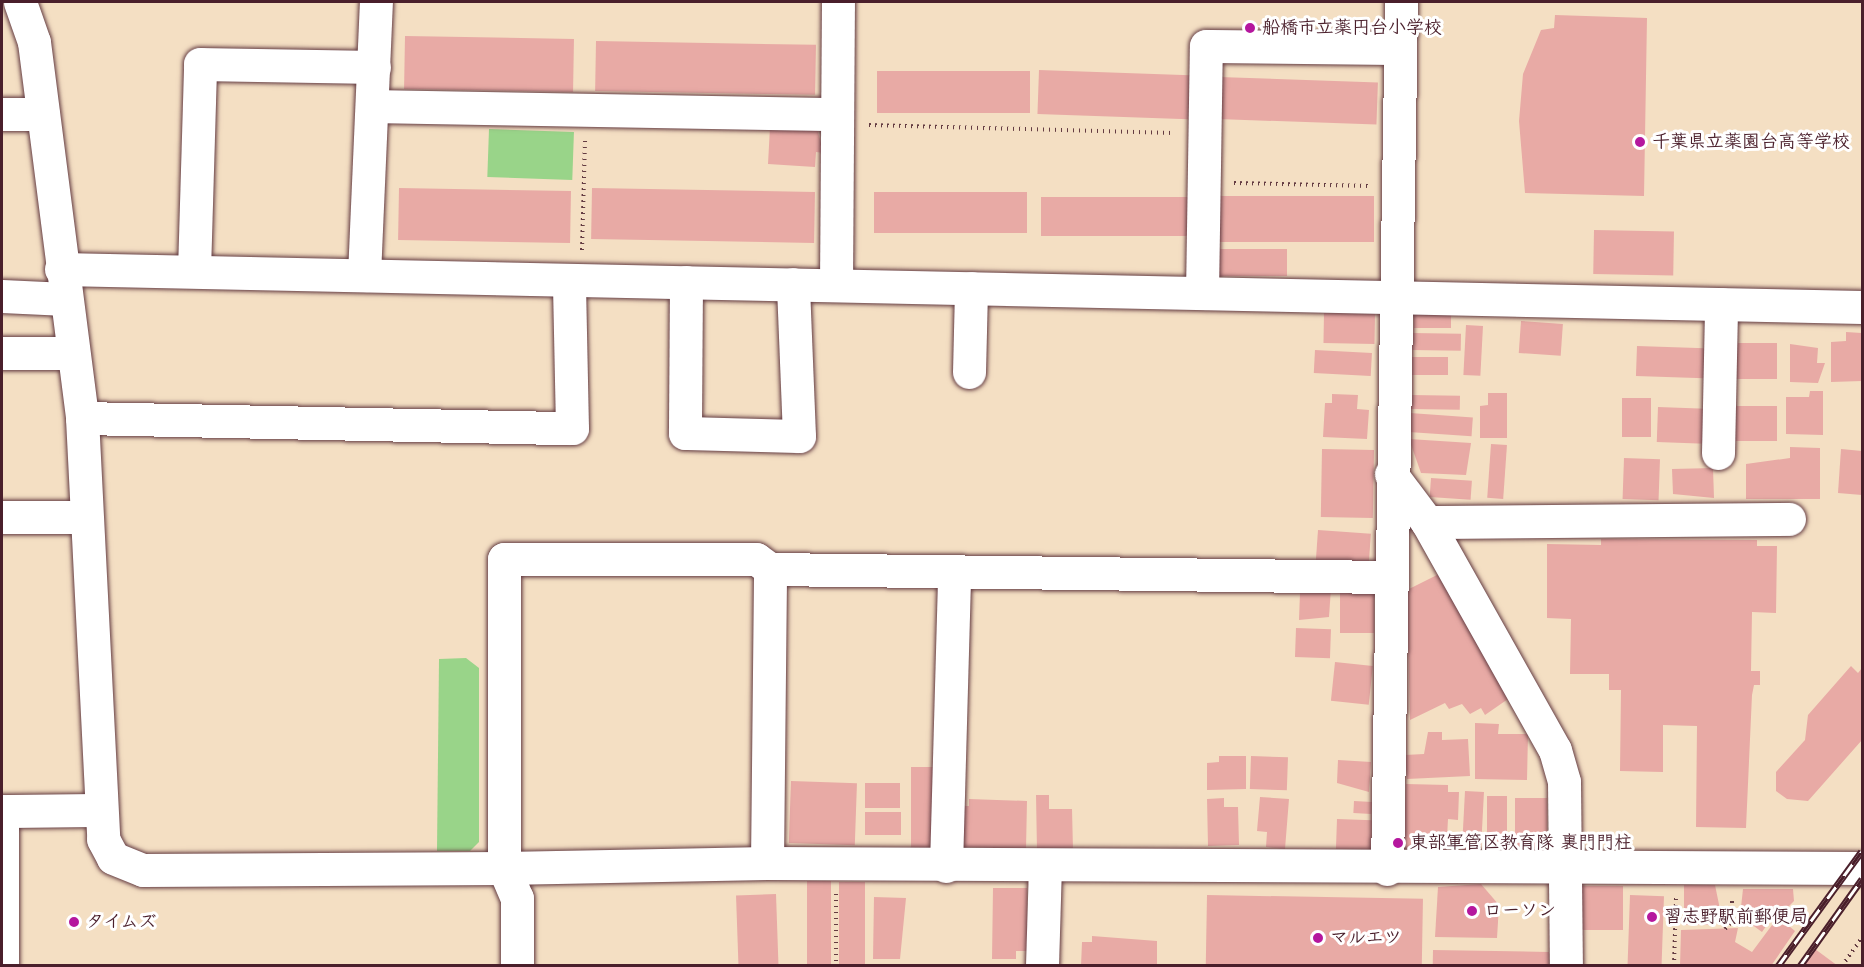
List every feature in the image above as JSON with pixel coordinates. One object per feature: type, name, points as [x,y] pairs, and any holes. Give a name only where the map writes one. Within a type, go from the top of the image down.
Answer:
[{"type":"street","points":[[20,2],[34,42],[64,284],[70,352],[82,418],[100,810],[103,839],[113,858],[143,870],[504,868],[767,863],[1387,869],[1863,868]]},
{"type":"street","points":[[364,275],[376,2]]},
{"type":"street","points":[[836,285],[848,120],[838,2]]},
{"type":"street","points":[[1387,869],[1388,577],[1401,2]]},
{"type":"street","points":[[1202,293],[1206,46],[1400,48]]},
{"type":"street","points":[[194,271],[200,64],[374,67]]},
{"type":"street","points":[[372,106],[586,110],[848,120]]},
{"type":"street","points":[[2,114],[43,114]]},
{"type":"street","points":[[2,296],[64,284],[194,271],[1863,307]]},
{"type":"street","points":[[82,418],[572,428],[575,280]]},
{"type":"street","points":[[686,282],[685,433],[799,436],[793,284]]},
{"type":"street","points":[[969,372],[971,288]]},
{"type":"street","points":[[1718,453],[1721,304]]},
{"type":"street","points":[[2,353],[70,352]]},
{"type":"street","points":[[1390,474],[1427,522],[1555,750],[1564,782],[1566,966]]},
{"type":"street","points":[[2,517],[85,517]]},
{"type":"street","points":[[1427,522],[1789,519]]},
{"type":"street","points":[[517,966],[517,898],[504,868],[504,559],[756,559],[770,569],[1388,577]]},
{"type":"street","points":[[767,863],[770,569]]},
{"type":"street","points":[[946,866],[954,571]]},
{"type":"street","points":[[2,966],[2,811],[100,810]]},
{"type":"street","points":[[1042,966],[1045,867]]},
{"type":"path","points":[[575,280],[586,110]]},
{"type":"path","points":[[848,120],[1204,134]]},
{"type":"path","points":[[1203,183],[1398,187]]},
{"type":"path","points":[[836,863],[837,966]]},
{"type":"path","points":[[1674,966],[1677,867]]},
{"type":"path","points":[[1842,966],[1863,937]]},
{"type":"green space","points":[[489,129],[574,132],[572,180],[487,177]]},
{"type":"green space","points":[[466,658],[479,668],[479,842],[470,851],[437,851],[439,659]]},
{"type":"building","points":[[1555,15],[1647,18],[1644,196],[1525,193],[1519,121],[1523,74],[1541,30],[1554,28]]},
{"type":"building","points":[[405,36],[574,39],[573,92],[404,89]]},
{"type":"building","points":[[596,41],[816,45],[815,95],[595,91]]},
{"type":"building","points":[[1039,70],[1190,75],[1188,119],[1037,114]]},
{"type":"building","points":[[877,71],[1030,71],[1030,113],[877,113]]},
{"type":"building","points":[[1219,77],[1378,83],[1376,125],[1218,119]]},
{"type":"building","points":[[770,127],[817,129],[824,153],[816,152],[815,167],[768,164]]},
{"type":"building","points":[[399,188],[571,191],[570,243],[398,240]]},
{"type":"building","points":[[592,188],[815,192],[814,243],[591,239]]},
{"type":"building","points":[[874,192],[1027,192],[1027,233],[874,233]]},
{"type":"building","points":[[1217,196],[1374,196],[1374,242],[1217,242]]},
{"type":"building","points":[[1041,197],[1190,197],[1190,236],[1041,236]]},
{"type":"building","points":[[1594,230],[1674,231],[1673,275],[1593,274]]},
{"type":"building","points":[[1219,249],[1287,249],[1287,276],[1219,276]]},
{"type":"building","points":[[1324,313],[1375,314],[1374,344],[1323,343]]},
{"type":"building","points":[[1414,314],[1451,314],[1451,328],[1414,328]]},
{"type":"building","points":[[1521,321],[1563,324],[1561,356],[1519,353]]},
{"type":"building","points":[[1466,325],[1483,326],[1480,376],[1463,375]]},
{"type":"building","points":[[1846,332],[1862,333],[1862,381],[1831,382],[1831,342],[1846,341]]},
{"type":"building","points":[[1412,333],[1461,334],[1461,351],[1412,350]]},
{"type":"building","points":[[1735,343],[1777,343],[1777,379],[1735,379]]},
{"type":"building","points":[[1790,344],[1818,348],[1817,363],[1825,363],[1818,383],[1790,382]]},
{"type":"building","points":[[1637,346],[1705,348],[1704,378],[1636,376]]},
{"type":"building","points":[[1315,350],[1372,353],[1371,376],[1314,373]]},
{"type":"building","points":[[1412,357],[1448,357],[1448,375],[1412,375]]},
{"type":"building","points":[[1810,391],[1823,391],[1823,435],[1786,434],[1786,397],[1809,397]]},
{"type":"building","points":[[1488,393],[1507,393],[1507,438],[1480,438],[1480,406],[1488,405]]},
{"type":"building","points":[[1332,394],[1358,395],[1357,409],[1369,410],[1367,439],[1323,437],[1325,403],[1332,403]]},
{"type":"building","points":[[1411,395],[1460,396],[1460,410],[1411,409]]},
{"type":"building","points":[[1622,398],[1651,398],[1651,437],[1622,437]]},
{"type":"building","points":[[1733,406],[1777,406],[1777,441],[1733,441]]},
{"type":"building","points":[[1658,407],[1706,409],[1705,444],[1657,442]]},
{"type":"building","points":[[1410,413],[1473,417],[1472,436],[1409,432]]},
{"type":"building","points":[[1409,439],[1471,443],[1466,475],[1421,473]]},
{"type":"building","points":[[1491,444],[1507,445],[1503,499],[1487,498]]},
{"type":"building","points":[[1790,447],[1820,448],[1820,499],[1746,499],[1746,464],[1790,458]]},
{"type":"building","points":[[1322,449],[1374,450],[1373,518],[1321,517]]},
{"type":"building","points":[[1841,449],[1862,451],[1862,495],[1838,493]]},
{"type":"building","points":[[1624,458],[1660,459],[1659,500],[1623,499]]},
{"type":"building","points":[[1713,468],[1714,498],[1673,494],[1672,469]]},
{"type":"building","points":[[1431,478],[1472,481],[1471,500],[1430,497]]},
{"type":"building","points":[[1318,530],[1371,534],[1369,566],[1316,562]]},
{"type":"building","points":[[1601,539],[1757,540],[1757,546],[1777,546],[1776,613],[1752,612],[1751,671],[1760,671],[1760,685],[1754,685],[1752,695],[1746,828],[1696,827],[1697,726],[1663,725],[1663,772],[1620,771],[1621,690],[1609,690],[1609,674],[1570,674],[1571,619],[1547,618],[1547,544],[1601,545]]},
{"type":"building","points":[[1439,574],[1508,699],[1485,715],[1481,708],[1470,714],[1462,704],[1449,709],[1445,703],[1410,720],[1407,590]]},
{"type":"building","points":[[1306,587],[1331,588],[1329,617],[1299,620],[1300,593]]},
{"type":"building","points":[[1340,588],[1374,588],[1374,633],[1340,633]]},
{"type":"building","points":[[1296,628],[1331,629],[1330,658],[1295,657]]},
{"type":"building","points":[[1335,662],[1373,666],[1369,705],[1331,701]]},
{"type":"building","points":[[1851,666],[1858,673],[1862,668],[1862,740],[1808,801],[1787,799],[1776,791],[1776,772],[1805,740],[1808,715]]},
{"type":"building","points":[[1475,723],[1499,724],[1498,734],[1528,734],[1527,780],[1475,779]]},
{"type":"building","points":[[1428,732],[1442,732],[1442,740],[1468,739],[1470,776],[1407,779],[1405,755],[1424,754]]},
{"type":"building","points":[[1219,756],[1246,756],[1246,789],[1207,790],[1207,763],[1219,762]]},
{"type":"building","points":[[1251,756],[1288,757],[1287,790],[1250,789]]},
{"type":"building","points":[[1338,760],[1371,762],[1369,792],[1337,783]]},
{"type":"building","points":[[911,767],[933,767],[933,849],[911,849]]},
{"type":"building","points":[[791,781],[857,783],[855,845],[789,843]]},
{"type":"building","points":[[865,783],[900,783],[900,808],[865,808]]},
{"type":"building","points":[[1406,784],[1448,785],[1448,792],[1459,792],[1458,820],[1448,819],[1446,857],[1403,855]]},
{"type":"building","points":[[1465,791],[1484,792],[1481,851],[1462,850]]},
{"type":"building","points":[[1036,795],[1049,795],[1049,809],[1072,809],[1073,850],[1037,851]]},
{"type":"building","points":[[1487,796],[1507,796],[1507,845],[1487,845]]},
{"type":"building","points":[[1260,797],[1289,799],[1285,849],[1266,847],[1267,832],[1257,831]]},
{"type":"building","points":[[1224,798],[1224,807],[1238,807],[1239,845],[1208,846],[1207,799]]},
{"type":"building","points":[[1515,798],[1547,798],[1547,853],[1515,853]]},
{"type":"building","points":[[969,799],[1027,801],[1026,849],[961,847],[962,806],[969,806]]},
{"type":"building","points":[[1354,801],[1372,802],[1371,814],[1353,813]]},
{"type":"building","points":[[865,812],[901,812],[901,835],[865,835]]},
{"type":"building","points":[[1337,819],[1372,820],[1371,850],[1336,849]]},
{"type":"building","points":[[807,881],[831,881],[831,966],[807,966]]},
{"type":"building","points":[[839,882],[865,882],[865,966],[839,966]]},
{"type":"building","points":[[1481,884],[1499,905],[1497,938],[1435,937],[1438,887]]},
{"type":"building","points":[[1684,885],[1715,885],[1722,919],[1715,919],[1715,925],[1684,925]]},
{"type":"building","points":[[1580,886],[1623,886],[1623,930],[1580,930]]},
{"type":"building","points":[[993,888],[1027,888],[1027,951],[1016,951],[1016,959],[992,959]]},
{"type":"building","points":[[1743,889],[1793,889],[1794,901],[1781,914],[1776,912],[1762,932],[1740,916]]},
{"type":"building","points":[[776,894],[779,966],[738,966],[736,895]]},
{"type":"building","points":[[1207,895],[1423,899],[1422,966],[1206,966]]},
{"type":"building","points":[[1630,895],[1664,896],[1662,966],[1628,966]]},
{"type":"building","points":[[874,897],[906,898],[900,959],[873,959]]},
{"type":"building","points":[[1778,917],[1795,931],[1771,966],[1680,966],[1681,930],[1738,928],[1735,942],[1752,952]]},
{"type":"building","points":[[1092,936],[1157,941],[1157,966],[1081,966],[1082,942],[1092,942]]},
{"type":"building","points":[[1815,949],[1838,966],[1804,966]]},
{"type":"building","points":[[1433,950],[1549,952],[1549,966],[1433,966]]},
{"type":"railway","points":[[1778,966],[1862,851]]},
{"type":"railway","points":[[1800,966],[1862,879]]},
{"type":"place","name":"船橋市立薬円台小学校","points":[[1250,28]]},
{"type":"place","name":"千葉県立薬園台高等学校","points":[[1640,142]]},
{"type":"place","name":"東部軍管区教育隊 裏門門柱","points":[[1398,843]]},
{"type":"place","name":"ローソン","points":[[1472,911]]},
{"type":"place","name":"習志野駅前郵便局","points":[[1652,917]]},
{"type":"place","name":"タイムズ","points":[[74,922]]},
{"type":"place","name":"マルエツ","points":[[1318,938]]}]
